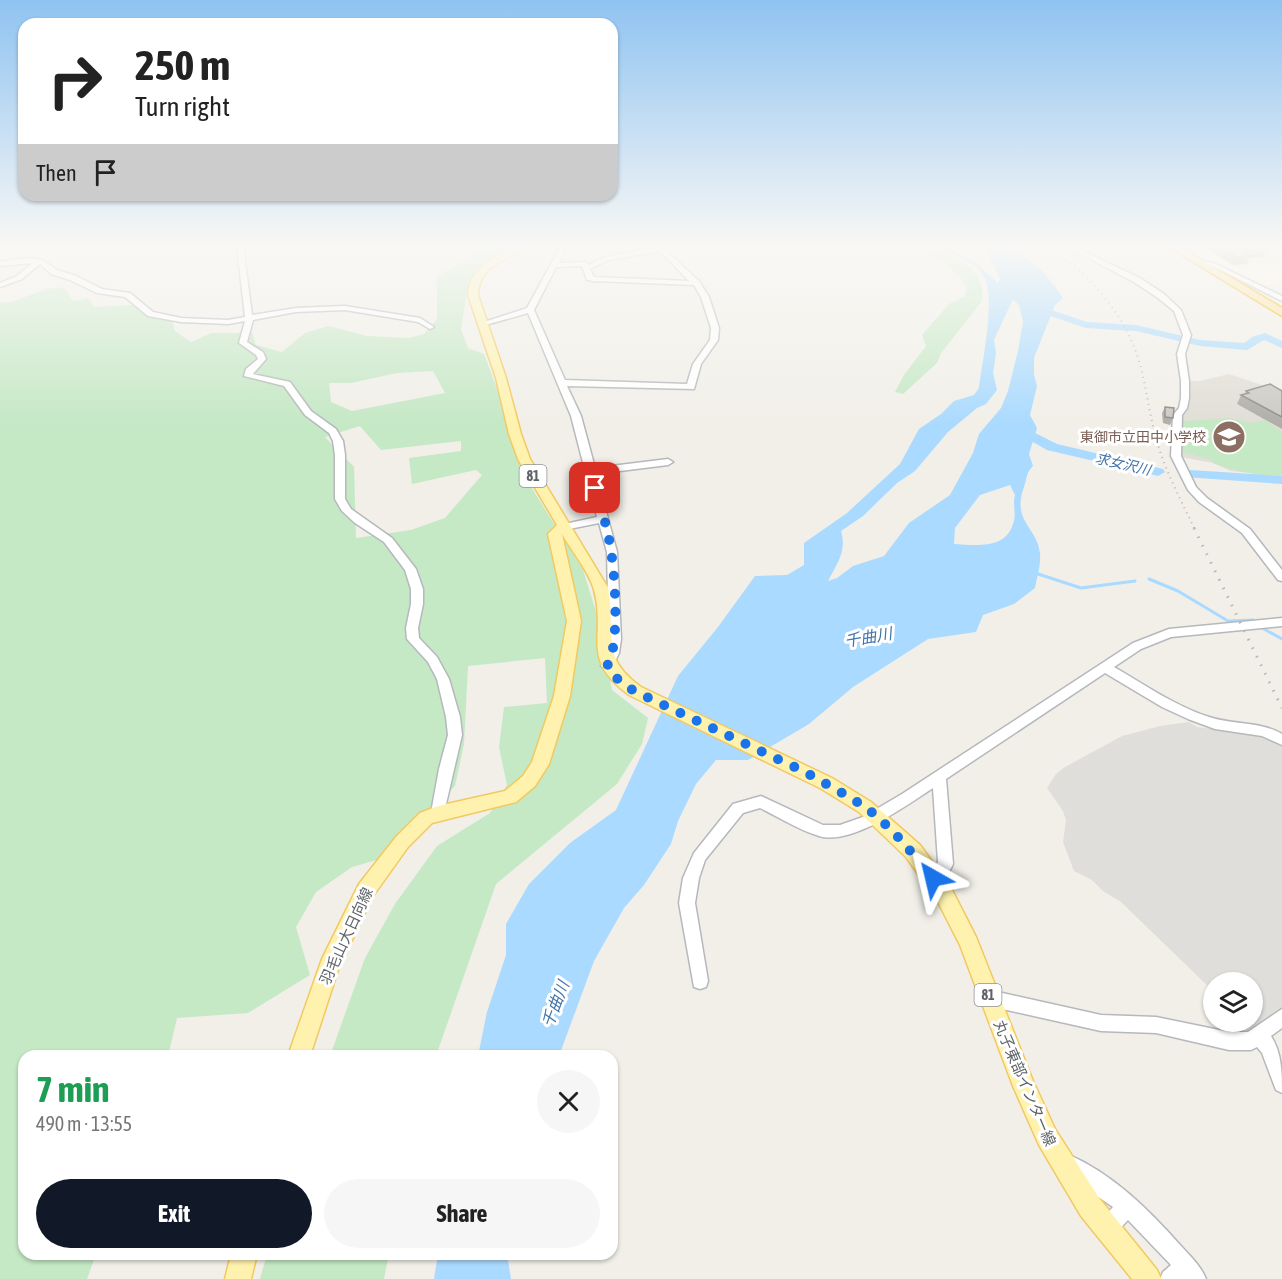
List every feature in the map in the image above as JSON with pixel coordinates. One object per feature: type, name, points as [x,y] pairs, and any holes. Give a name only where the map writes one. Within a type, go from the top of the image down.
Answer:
[{"type":"main road","name":"81","points":[[476,306],[501,378],[515,434],[524,459],[601,588],[605,604],[604,650],[607,666]]},
{"type":"main road","name":"羽毛山大日向線","points":[[301,1050],[328,966],[366,890],[416,827],[426,818],[438,813],[510,797],[529,781],[540,764],[562,696],[574,621],[556,538],[557,530],[564,527]]},
{"type":"main road","name":"丸子東部インター線","points":[[607,666],[621,683],[652,700],[779,759],[839,790],[877,816],[913,851],[948,901],[969,943],[1037,1115],[1060,1160],[1106,1229],[1148,1279]]},
{"type":"main road","points":[[238,1279],[243,1260]]},
{"type":"street","points":[[140,306],[151,314],[181,320],[228,322],[296,310],[345,308],[420,320],[430,327]]},
{"type":"street","points":[[247,306],[249,319],[243,343],[260,354],[262,359],[249,371],[248,376],[287,384],[308,413],[333,431],[340,455],[340,499],[347,511],[388,540],[410,569],[417,589],[417,604],[412,628],[413,639],[433,660],[443,679],[453,717],[454,746],[446,769],[438,813]]},
{"type":"street","points":[[482,324],[531,310],[533,306]]},
{"type":"street","points":[[563,383],[691,387],[697,364],[714,340],[715,328],[708,306]]},
{"type":"street","points":[[1171,306],[1177,310],[1187,335],[1181,354],[1185,398],[1178,416],[1176,456],[1192,488],[1203,500],[1246,531],[1282,577]]},
{"type":"street","points":[[531,310],[576,416],[612,552],[615,639],[611,659],[607,666]]},
{"type":"street","points":[[590,472],[668,462]]},
{"type":"street","points":[[564,527],[603,519]]},
{"type":"street","points":[[700,981],[687,903],[691,878],[699,857],[738,808],[762,802],[811,826],[832,831],[851,828],[877,816],[939,778],[1137,646],[1169,633],[1282,622]]},
{"type":"street","points":[[1104,667],[1182,712],[1209,723],[1265,733],[1282,740]]},
{"type":"street","points":[[933,878],[946,864],[939,778]]},
{"type":"street","points":[[989,998],[1101,1023],[1156,1025],[1229,1041],[1251,1041],[1282,1017]]},
{"type":"street","points":[[1259,1035],[1269,1048],[1282,1084]]},
{"type":"street","points":[[1060,1160],[1093,1178],[1128,1205],[1184,1275]]},
{"type":"street","points":[[1106,1229],[1128,1205]]},
{"type":"shaded area","name":"東御市立田中小学校","points":[[1229,374],[1282,389],[1282,475],[1231,471],[1213,463],[1176,456],[1185,381],[1200,381]]},
{"type":"shaded area","points":[[1189,722],[1197,727],[1267,736],[1282,744],[1282,1008],[1263,1022],[1263,972],[1203,972],[1203,981],[1121,902],[1103,891],[1092,880],[1074,871],[1063,842],[1066,820],[1063,811],[1047,788],[1056,774],[1122,736],[1160,726]]},
{"type":"green space","points":[[0,306],[133,306],[172,320],[175,331],[191,342],[211,333],[252,333],[256,345],[282,352],[305,333],[328,326],[367,336],[409,338],[424,334],[437,319],[437,306],[465,306],[461,329],[468,348],[484,354],[502,402],[510,435],[533,490],[583,570],[599,621],[612,690],[648,718],[642,744],[617,784],[496,884],[438,1050],[332,1050],[365,958],[395,904],[437,846],[490,813],[507,785],[499,747],[504,707],[547,703],[545,658],[468,666],[464,744],[455,786],[384,858],[352,867],[316,892],[296,927],[310,975],[248,1013],[177,1018],[169,1050],[18,1050],[18,1260],[94,1260],[87,1279],[0,1279]],"holes":[[[433,371],[445,393],[352,411],[331,402],[329,383],[351,383],[397,373]],[[360,426],[381,450],[461,441],[461,451],[409,458],[412,484],[476,470],[482,475],[445,518],[411,530],[356,538],[354,467],[325,437]]]},
{"type":"green space","points":[[948,306],[978,306],[941,353],[937,363],[903,394],[895,392],[904,375],[926,346],[922,335]]},
{"type":"green space","points":[[1231,418],[1252,423],[1264,420],[1282,432],[1282,475],[1258,475],[1180,451],[1183,421]]},
{"type":"green space","points":[[265,1260],[388,1260],[384,1279],[260,1279]]},
{"type":"water","name":"千曲川","points":[[989,306],[1010,306],[994,340],[996,353],[993,373],[997,390],[986,404],[977,408],[948,432],[915,471],[897,483],[863,516],[841,531],[842,551],[828,581],[837,578],[853,566],[884,556],[909,523],[950,495],[973,453],[979,434],[1001,408],[1008,391],[1023,322],[1019,306],[1055,306],[1034,358],[1034,375],[1037,386],[1030,415],[1037,428],[1029,454],[1033,466],[1027,476],[1021,499],[1023,516],[1035,537],[1040,554],[1035,588],[1014,604],[983,615],[976,632],[928,639],[853,687],[809,724],[748,760],[716,760],[696,784],[678,821],[671,844],[644,885],[624,908],[594,961],[561,1050],[479,1050],[487,1012],[506,955],[506,924],[529,884],[570,843],[616,810],[678,676],[755,576],[787,575],[804,565],[804,543],[847,513],[900,464],[919,429],[941,414],[954,401],[974,395],[979,388]],"holes":[[[1010,485],[1015,495],[1015,517],[1009,532],[1003,538],[988,544],[954,544],[955,528],[980,495]]]},
{"type":"water","points":[[437,1260],[508,1260],[511,1279],[434,1279]]},
{"type":"building","points":[[1270,384],[1282,391],[1282,417],[1241,395],[1249,393],[1246,391]]},
{"type":"building","points":[[1165,407],[1174,408],[1173,418],[1165,417]]},
{"type":"waterway","points":[[1042,310],[1086,325],[1136,328],[1200,343],[1247,347],[1256,339],[1265,336],[1282,345]]},
{"type":"waterway","name":"求女沢川","points":[[1021,430],[1052,447],[1158,472]]},
{"type":"waterway","name":"求女沢川","points":[[1190,474],[1282,480]]},
{"type":"waterway","points":[[1035,573],[1081,588],[1135,581]]},
{"type":"waterway","points":[[1149,579],[1178,591],[1228,621],[1253,620]]},
{"type":"waterway","points":[[1264,629],[1282,639]]},
{"type":"railway","points":[[1111,306],[1134,346],[1162,456],[1195,530]]},
{"type":"railway","points":[[1194,528],[1282,708]]},
{"type":"place","name":"東御市立田中小学校","points":[[1229,437]]},
{"type":"route","points":[[595,488],[612,552],[615,639],[613,653],[607,666],[610,672],[634,691],[791,765],[853,799],[877,816],[913,851],[933,878]]}]
